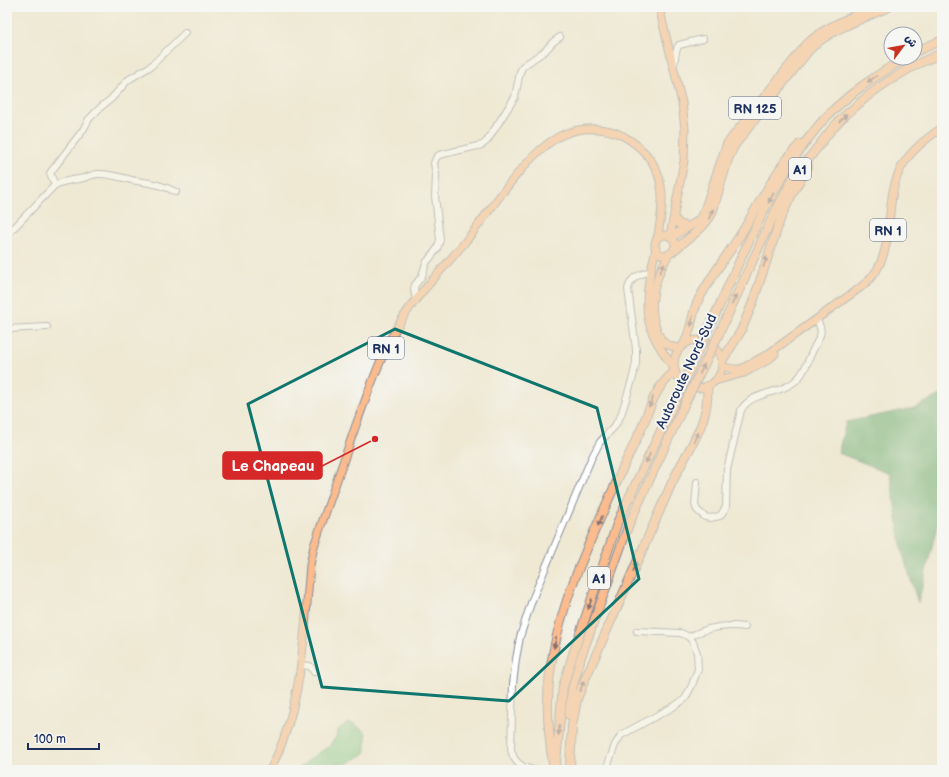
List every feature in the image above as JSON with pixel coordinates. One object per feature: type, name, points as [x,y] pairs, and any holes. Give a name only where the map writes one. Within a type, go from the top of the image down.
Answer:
[{"type":"highway","name":"RN 125","points":[[668,236],[696,223],[702,214],[727,144],[806,45],[818,34],[830,27],[875,7]]},
{"type":"highway","points":[[671,252],[701,228],[709,219],[728,159],[734,146],[809,50],[834,31],[889,7]]},
{"type":"highway","points":[[923,48],[942,40]]},
{"type":"highway","name":"Autoroute Nord-Sud","points":[[570,768],[568,726],[572,689],[581,657],[629,524],[774,214],[792,180],[841,119],[870,94],[887,82],[916,65],[942,53]]},
{"type":"highway","name":"Autoroute Nord-Sud","points":[[554,770],[563,687],[618,521],[768,203],[785,172],[819,125],[861,86],[892,66]]},
{"type":"highway","points":[[682,347],[690,332],[696,307],[715,271],[739,236],[782,164],[819,125]]},
{"type":"highway","points":[[722,364],[741,331],[781,217],[792,194],[831,130]]},
{"type":"highway","points":[[674,218],[679,224],[688,227]]},
{"type":"highway","points":[[554,770],[548,732],[548,697],[553,650],[557,630],[573,580],[642,425],[652,398],[661,385],[675,370]]},
{"type":"highway","points":[[570,768],[572,726],[577,699],[674,478],[700,429],[708,402],[707,386]]},
{"type":"main road","points":[[659,7],[684,117],[685,143],[683,166],[674,218],[668,236]]},
{"type":"main road","name":"RN 1","points":[[722,364],[737,369],[746,367],[768,354],[817,320],[861,287],[872,276],[878,268],[887,241],[891,205],[900,169],[918,146],[942,128]]},
{"type":"main road","name":"RN 1","points":[[270,770],[285,738],[298,691],[310,565],[314,546],[375,373],[391,337],[402,319],[447,265],[524,167],[538,152],[551,142],[563,135],[577,130],[590,129],[613,132],[636,144],[645,152],[660,179],[663,198],[661,220],[657,239]]},
{"type":"main road","name":"RN 1","points":[[661,220],[668,236]]},
{"type":"main road","points":[[668,236],[675,243],[662,267],[652,295],[652,309],[655,326],[662,340],[669,345],[682,347]]},
{"type":"main road","points":[[668,236],[657,239],[655,244],[656,249],[651,271],[648,297],[649,324],[655,339],[682,382],[690,387],[699,388],[707,386],[718,380]]},
{"type":"main road","points":[[656,249],[662,254],[671,252]]},
{"type":"main road","name":"RN 1","points":[[718,380],[744,373],[768,360],[817,320]]},
{"type":"main road","points":[[675,370],[674,358],[682,347],[697,340],[706,342],[716,349],[722,364],[718,380],[713,388],[708,402]]},
{"type":"street","points":[[55,186],[50,173],[83,130],[89,119],[117,93],[128,80],[151,66],[185,33]]},
{"type":"street","points":[[416,301],[414,290],[415,285],[422,276],[426,263],[437,250],[440,240],[435,196],[436,175],[434,163],[436,158],[439,155],[482,145],[487,141],[515,97],[520,72],[523,66],[545,51],[560,37]]},
{"type":"street","points":[[673,68],[676,61],[676,50],[679,45],[703,39]]},
{"type":"street","points":[[7,235],[55,186],[65,180],[81,179],[98,174],[150,182],[170,188],[176,192]]},
{"type":"street","points":[[534,770],[524,768],[519,764],[512,755],[511,749],[513,684],[520,637],[532,600],[591,459],[600,442],[614,427],[621,415],[636,363],[636,337],[628,289],[629,283],[635,277],[651,271]]},
{"type":"street","points":[[697,482],[697,510],[705,517],[715,518],[720,516],[726,507],[727,470],[741,410],[751,399],[789,386],[799,378],[821,335],[817,320]]},
{"type":"street","points":[[7,329],[47,327]]},
{"type":"street","points":[[689,637],[701,630],[715,626],[745,627]]},
{"type":"street","points":[[606,770],[614,745],[621,735],[679,703],[689,693],[698,669],[697,654],[693,642],[689,637],[681,633],[638,632]]},
{"type":"street","points":[[300,665],[310,666],[314,672]]},
{"type":"highlighted area","points":[[395,329],[597,408],[639,579],[509,701],[322,687],[248,404]]},
{"type":"green space","points":[[942,394],[942,507],[918,603],[902,551],[890,473],[838,453],[846,422],[914,408]]},
{"type":"green space","points":[[348,723],[355,725],[366,733],[366,751],[364,754],[346,764],[328,764],[325,770],[297,770],[311,758],[328,747],[335,739],[339,729]]},
{"type":"place","name":"Le Chapeau","points":[[375,439]]}]
